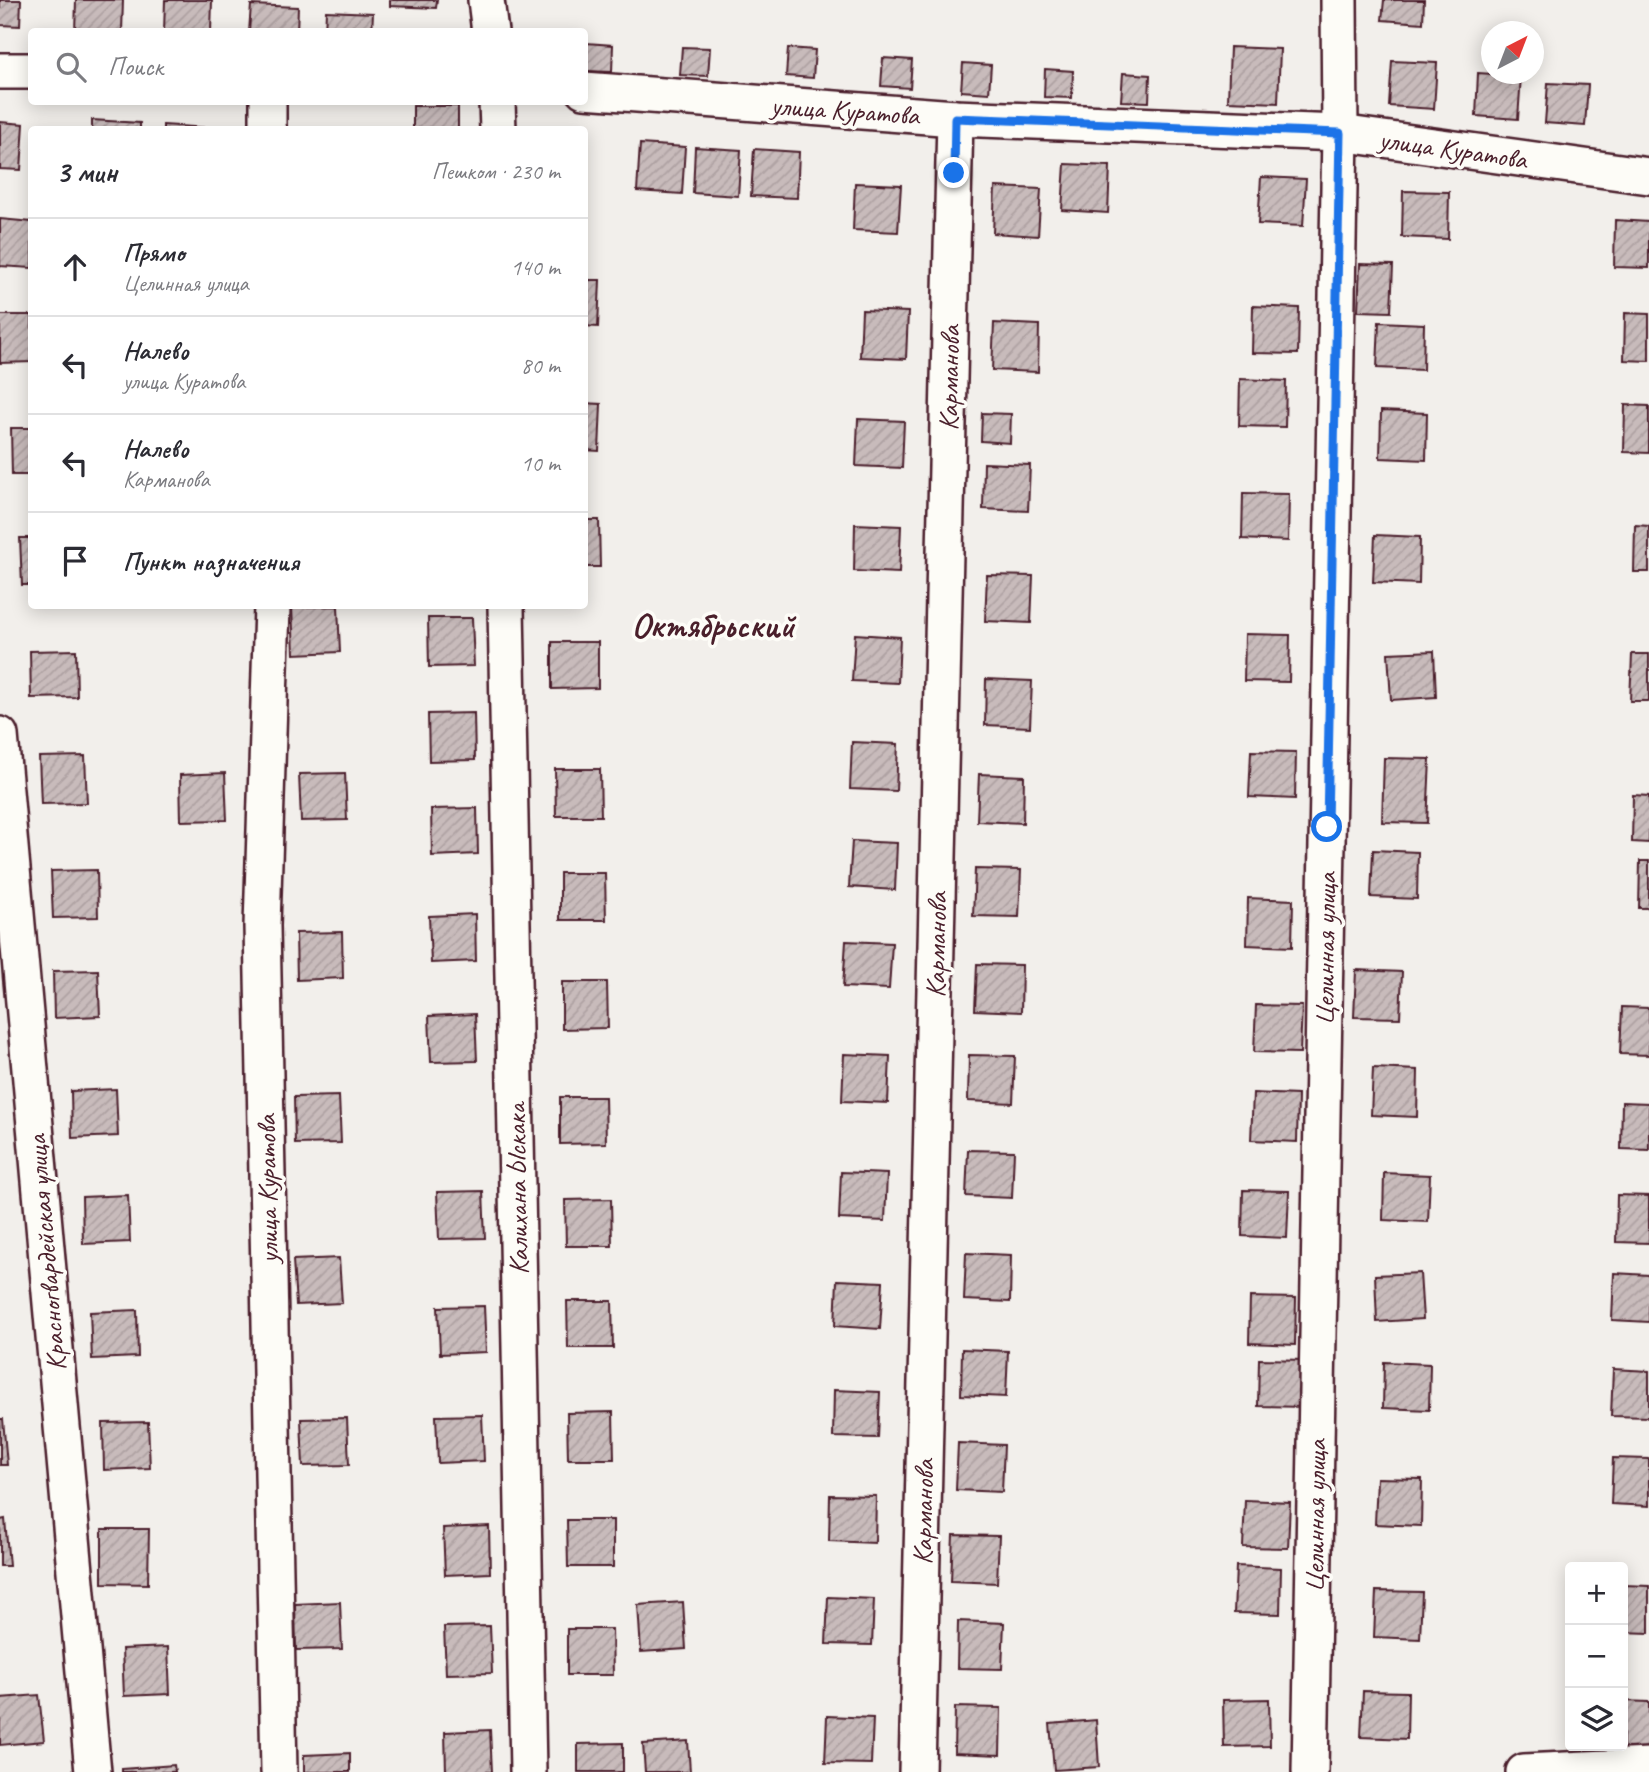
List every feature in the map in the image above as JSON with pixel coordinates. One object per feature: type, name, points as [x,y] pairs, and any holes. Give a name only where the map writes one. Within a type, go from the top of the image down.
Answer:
[{"type":"street","points":[[486,0],[490,28]]},
{"type":"street","name":"Целинная улица","points":[[1310,1772],[1340,133],[1339,0]]},
{"type":"street","points":[[0,71],[28,71]]},
{"type":"street","name":"улица Куратова","points":[[588,90],[955,118],[1340,133],[1649,176]]},
{"type":"street","points":[[268,105],[268,126]]},
{"type":"street","points":[[497,105],[498,126]]},
{"type":"street","name":"Карманова","points":[[917,1772],[955,118]]},
{"type":"street","name":"улица Куратова","points":[[272,609],[262,926],[279,1772]]},
{"type":"street","name":"Калихана Ыскака","points":[[506,609],[528,1772]]},
{"type":"street","name":"Красногвардейская улица","points":[[0,735],[93,1772]]},
{"type":"street","points":[[1524,1772],[1649,1766]]},
{"type":"building","points":[[0,0],[21,0],[20,26],[0,25]]},
{"type":"building","points":[[76,0],[123,0],[122,28],[75,28]]},
{"type":"building","points":[[165,0],[212,0],[211,28],[164,28]]},
{"type":"building","points":[[390,0],[437,0],[436,8],[390,6]]},
{"type":"building","points":[[1384,0],[1424,0],[1423,23],[1382,20]]},
{"type":"building","points":[[251,5],[298,7],[297,28],[249,28]]},
{"type":"building","points":[[326,11],[373,13],[372,28],[325,28]]},
{"type":"building","points":[[588,43],[613,45],[612,72],[588,71]]},
{"type":"building","points":[[682,47],[710,48],[708,76],[680,75]]},
{"type":"building","points":[[1230,47],[1280,49],[1278,103],[1228,101]]},
{"type":"building","points":[[788,48],[815,50],[813,78],[786,76]]},
{"type":"building","points":[[883,58],[912,60],[910,88],[881,86]]},
{"type":"building","points":[[1392,61],[1437,63],[1434,109],[1389,106]]},
{"type":"building","points":[[963,63],[991,65],[989,93],[961,91]]},
{"type":"building","points":[[1045,69],[1073,71],[1072,98],[1044,97]]},
{"type":"building","points":[[1123,73],[1150,75],[1149,102],[1121,101]]},
{"type":"building","points":[[1478,73],[1481,73],[1481,84],[1520,84],[1518,119],[1476,116]]},
{"type":"building","points":[[1548,83],[1588,85],[1585,126],[1545,123]]},
{"type":"building","points":[[413,106],[458,106],[458,126],[413,126]]},
{"type":"building","points":[[92,120],[140,123],[140,126],[92,126]]},
{"type":"building","points":[[0,122],[24,124],[21,170],[0,169]]},
{"type":"building","points":[[640,144],[685,147],[682,194],[637,191]]},
{"type":"building","points":[[695,147],[741,150],[738,196],[693,193]]},
{"type":"building","points":[[754,149],[799,152],[797,198],[751,196]]},
{"type":"building","points":[[1065,164],[1110,166],[1108,213],[1062,210]]},
{"type":"building","points":[[1261,177],[1306,179],[1303,226],[1258,224]]},
{"type":"building","points":[[855,183],[901,185],[898,232],[853,230]]},
{"type":"building","points":[[995,187],[1041,189],[1038,236],[993,233]]},
{"type":"building","points":[[1403,191],[1449,192],[1448,239],[1402,237]]},
{"type":"building","points":[[0,219],[28,222],[28,268],[0,266]]},
{"type":"building","points":[[1615,220],[1649,222],[1649,268],[1614,267]]},
{"type":"building","points":[[1360,264],[1393,265],[1391,312],[1358,311]]},
{"type":"building","points":[[588,280],[600,280],[598,327],[588,326]]},
{"type":"building","points":[[1253,306],[1299,308],[1298,354],[1252,353]]},
{"type":"building","points":[[862,310],[908,312],[906,359],[860,357]]},
{"type":"building","points":[[1625,313],[1649,314],[1649,361],[1624,360]]},
{"type":"building","points":[[0,315],[28,315],[28,362],[0,363]]},
{"type":"building","points":[[1379,322],[1424,324],[1423,370],[1377,368]]},
{"type":"building","points":[[994,323],[1039,325],[1038,372],[992,370]]},
{"type":"building","points":[[1240,379],[1286,381],[1285,427],[1239,426]]},
{"type":"building","points":[[588,403],[601,404],[599,451],[588,450]]},
{"type":"building","points":[[1625,405],[1649,406],[1649,453],[1624,452]]},
{"type":"building","points":[[1381,411],[1427,413],[1426,460],[1380,458]]},
{"type":"building","points":[[982,413],[1011,414],[1010,443],[981,441]]},
{"type":"building","points":[[858,419],[904,421],[902,468],[856,466]]},
{"type":"building","points":[[11,428],[28,428],[28,475],[12,475]]},
{"type":"building","points":[[984,463],[1030,465],[1028,511],[983,509]]},
{"type":"building","points":[[1243,493],[1289,494],[1288,541],[1242,539]]},
{"type":"building","points":[[588,520],[599,520],[600,567],[588,567]]},
{"type":"building","points":[[855,524],[901,526],[899,573],[854,571]]},
{"type":"building","points":[[1635,525],[1649,526],[1649,572],[1634,572]]},
{"type":"building","points":[[1375,535],[1420,537],[1419,584],[1373,582]]},
{"type":"building","points":[[20,538],[28,538],[28,585],[22,585]]},
{"type":"building","points":[[987,575],[1033,576],[1031,623],[985,621]]},
{"type":"building","points":[[292,609],[338,609],[340,652],[294,654]]},
{"type":"building","points":[[428,618],[472,618],[474,666],[429,667]]},
{"type":"building","points":[[855,634],[900,637],[898,683],[852,681]]},
{"type":"building","points":[[1245,634],[1290,635],[1289,682],[1244,681]]},
{"type":"building","points":[[552,642],[598,642],[598,688],[552,689]]},
{"type":"building","points":[[76,650],[77,697],[31,698],[30,651]]},
{"type":"building","points":[[1434,651],[1436,697],[1391,700],[1388,653]]},
{"type":"building","points":[[1632,654],[1649,654],[1649,701],[1630,701]]},
{"type":"building","points":[[986,679],[1032,681],[1030,727],[985,725]]},
{"type":"building","points":[[474,713],[475,760],[429,761],[428,714]]},
{"type":"building","points":[[852,742],[898,744],[896,791],[850,789]]},
{"type":"building","points":[[1251,751],[1296,752],[1295,799],[1249,797]]},
{"type":"building","points":[[85,756],[87,803],[41,804],[39,757]]},
{"type":"building","points":[[1384,758],[1430,759],[1427,823],[1382,822]]},
{"type":"building","points":[[555,769],[600,769],[601,816],[556,816]]},
{"type":"building","points":[[225,773],[227,820],[181,821],[180,775]]},
{"type":"building","points":[[345,773],[347,820],[301,821],[299,774]]},
{"type":"building","points":[[979,774],[1024,776],[1023,823],[977,821]]},
{"type":"building","points":[[1633,795],[1649,796],[1649,843],[1632,842]]},
{"type":"building","points":[[477,808],[478,854],[432,856],[431,809]]},
{"type":"building","points":[[852,841],[897,843],[895,890],[849,887]]},
{"type":"building","points":[[1373,850],[1418,852],[1417,899],[1371,897]]},
{"type":"building","points":[[1640,861],[1649,861],[1649,908],[1639,908]]},
{"type":"building","points":[[975,869],[1021,870],[1019,917],[973,916]]},
{"type":"building","points":[[97,870],[98,917],[53,918],[51,871]]},
{"type":"building","points":[[560,873],[605,873],[606,920],[560,920]]},
{"type":"building","points":[[1248,898],[1293,900],[1292,947],[1247,945]]},
{"type":"building","points":[[475,914],[476,961],[431,963],[429,916]]},
{"type":"building","points":[[342,932],[343,978],[297,980],[296,933]]},
{"type":"building","points":[[846,941],[892,943],[889,989],[843,987]]},
{"type":"building","points":[[977,964],[1022,965],[1021,1012],[975,1010]]},
{"type":"building","points":[[98,970],[100,1016],[54,1018],[53,971]]},
{"type":"building","points":[[1356,970],[1402,972],[1400,1018],[1354,1017]]},
{"type":"building","points":[[562,982],[607,982],[608,1028],[562,1029]]},
{"type":"building","points":[[1256,1005],[1302,1006],[1300,1053],[1254,1052]]},
{"type":"building","points":[[1622,1007],[1649,1008],[1649,1055],[1620,1054]]},
{"type":"building","points":[[475,1014],[477,1061],[431,1062],[429,1016]]},
{"type":"building","points":[[844,1054],[890,1056],[888,1103],[842,1101]]},
{"type":"building","points":[[969,1055],[1015,1056],[1013,1103],[968,1101]]},
{"type":"building","points":[[1373,1068],[1418,1070],[1417,1117],[1371,1115]]},
{"type":"building","points":[[116,1089],[118,1136],[72,1138],[71,1091]]},
{"type":"building","points":[[1253,1093],[1298,1095],[1297,1142],[1251,1140]]},
{"type":"building","points":[[339,1096],[341,1143],[295,1144],[294,1097]]},
{"type":"building","points":[[560,1097],[605,1097],[606,1143],[560,1144]]},
{"type":"building","points":[[1622,1102],[1649,1103],[1649,1150],[1621,1149]]},
{"type":"building","points":[[968,1150],[1014,1151],[1012,1198],[966,1196]]},
{"type":"building","points":[[841,1172],[887,1174],[885,1221],[839,1219]]},
{"type":"building","points":[[1384,1173],[1430,1175],[1428,1222],[1383,1220]]},
{"type":"building","points":[[1243,1190],[1289,1191],[1287,1238],[1242,1236]]},
{"type":"building","points":[[483,1191],[485,1238],[439,1239],[437,1192]]},
{"type":"building","points":[[128,1195],[130,1242],[83,1244],[82,1197]]},
{"type":"building","points":[[1617,1195],[1649,1196],[1649,1243],[1616,1242]]},
{"type":"building","points":[[611,1199],[612,1246],[566,1246],[565,1200]]},
{"type":"building","points":[[966,1253],[1011,1255],[1010,1302],[964,1300]]},
{"type":"building","points":[[339,1258],[342,1303],[296,1305],[293,1260]]},
{"type":"building","points":[[1420,1273],[1423,1319],[1377,1322],[1375,1275]]},
{"type":"building","points":[[1614,1273],[1649,1275],[1649,1322],[1612,1320]]},
{"type":"building","points":[[837,1280],[883,1282],[880,1329],[835,1326]]},
{"type":"building","points":[[1250,1297],[1296,1298],[1295,1345],[1249,1343]]},
{"type":"building","points":[[567,1301],[612,1301],[613,1348],[568,1348]]},
{"type":"building","points":[[484,1306],[486,1352],[440,1354],[438,1307]]},
{"type":"building","points":[[137,1310],[138,1357],[92,1359],[90,1312]]},
{"type":"building","points":[[962,1349],[1008,1351],[1006,1397],[961,1395]]},
{"type":"building","points":[[1259,1359],[1305,1360],[1303,1407],[1258,1406]]},
{"type":"building","points":[[1384,1362],[1430,1364],[1429,1410],[1383,1408]]},
{"type":"building","points":[[1613,1369],[1649,1371],[1649,1417],[1611,1416]]},
{"type":"building","points":[[834,1390],[880,1392],[878,1438],[833,1437]]},
{"type":"building","points":[[613,1412],[614,1459],[568,1459],[567,1413]]},
{"type":"building","points":[[482,1415],[484,1461],[438,1463],[436,1416]]},
{"type":"building","points":[[347,1418],[349,1465],[303,1466],[301,1419]]},
{"type":"building","points":[[0,1419],[3,1419],[7,1465],[0,1465]]},
{"type":"building","points":[[148,1422],[150,1468],[104,1470],[103,1423]]},
{"type":"building","points":[[958,1443],[1004,1445],[1002,1492],[956,1490]]},
{"type":"building","points":[[1613,1458],[1649,1459],[1649,1506],[1611,1504]]},
{"type":"building","points":[[1377,1478],[1422,1479],[1421,1526],[1375,1524]]},
{"type":"building","points":[[830,1495],[876,1496],[875,1543],[829,1541]]},
{"type":"building","points":[[1245,1500],[1290,1502],[1288,1548],[1243,1547]]},
{"type":"building","points":[[5,1519],[9,1566],[0,1566],[0,1520]]},
{"type":"building","points":[[567,1520],[613,1520],[613,1567],[568,1567]]},
{"type":"building","points":[[489,1526],[490,1573],[445,1575],[443,1528]]},
{"type":"building","points":[[102,1529],[149,1529],[148,1584],[102,1583]]},
{"type":"building","points":[[953,1535],[999,1536],[997,1583],[951,1581]]},
{"type":"building","points":[[1236,1566],[1281,1568],[1280,1614],[1234,1613]]},
{"type":"building","points":[[1628,1585],[1649,1586],[1649,1633],[1628,1632]]},
{"type":"building","points":[[1376,1591],[1422,1592],[1420,1639],[1374,1637]]},
{"type":"building","points":[[828,1597],[874,1599],[872,1645],[826,1644]]},
{"type":"building","points":[[340,1602],[342,1649],[296,1650],[295,1604]]},
{"type":"building","points":[[683,1602],[686,1649],[641,1652],[638,1605]]},
{"type":"building","points":[[958,1621],[1004,1623],[1002,1669],[957,1668]]},
{"type":"building","points":[[490,1626],[492,1673],[446,1674],[444,1627]]},
{"type":"building","points":[[567,1629],[612,1629],[613,1675],[567,1675]]},
{"type":"building","points":[[168,1647],[170,1694],[124,1696],[122,1649]]},
{"type":"building","points":[[1363,1691],[1408,1692],[1407,1739],[1361,1737]]},
{"type":"building","points":[[39,1695],[44,1741],[0,1745],[0,1698]]},
{"type":"building","points":[[1269,1699],[1270,1746],[1224,1747],[1223,1700]]},
{"type":"building","points":[[1628,1701],[1649,1702],[1649,1749],[1628,1748]]},
{"type":"building","points":[[955,1707],[1001,1708],[1000,1755],[954,1753]]},
{"type":"building","points":[[827,1716],[873,1718],[871,1764],[825,1763]]},
{"type":"building","points":[[1096,1720],[1099,1767],[1054,1770],[1050,1724]]},
{"type":"building","points":[[490,1730],[492,1772],[446,1772],[445,1732]]},
{"type":"building","points":[[688,1741],[690,1772],[645,1772],[643,1744]]},
{"type":"building","points":[[623,1743],[623,1772],[578,1772],[578,1744]]},
{"type":"building","points":[[350,1753],[350,1772],[304,1772],[304,1755]]},
{"type":"building","points":[[174,1765],[175,1772],[122,1772],[122,1769]]},
{"type":"district","name":"Октябрьский","points":[[713,625]]},
{"type":"route","points":[[954,173],[955,118],[1340,133],[1327,827]]}]
